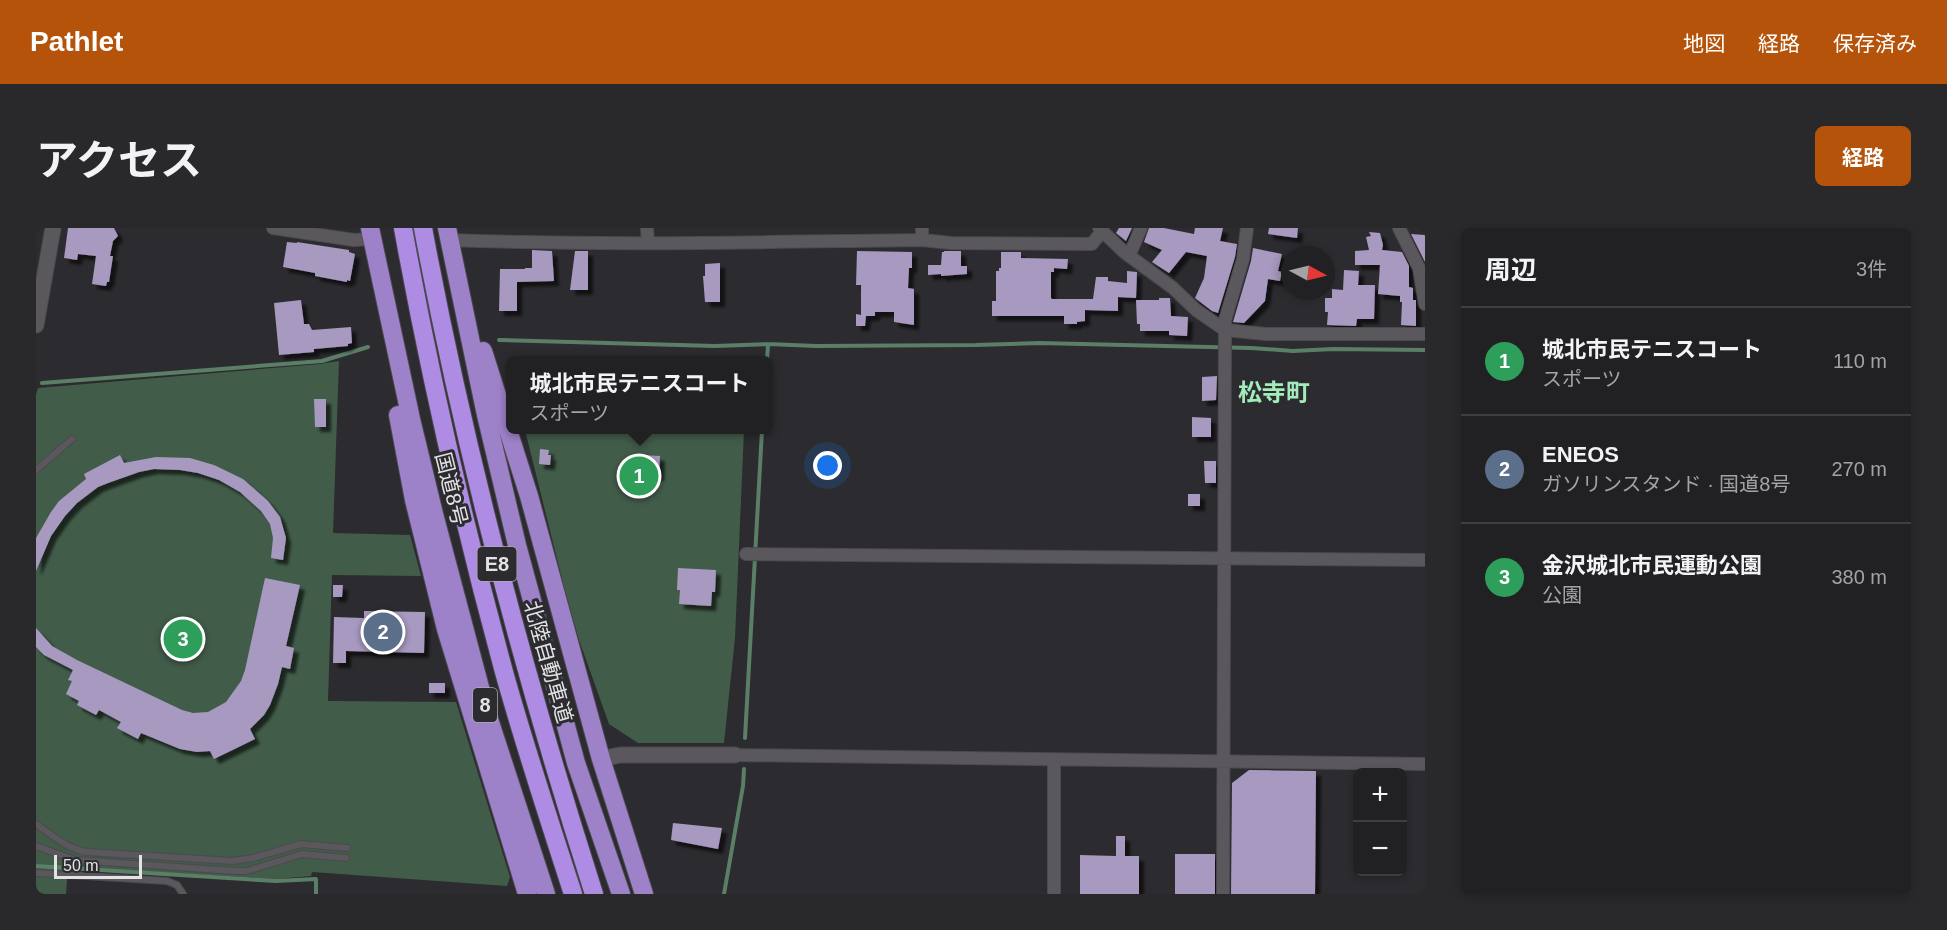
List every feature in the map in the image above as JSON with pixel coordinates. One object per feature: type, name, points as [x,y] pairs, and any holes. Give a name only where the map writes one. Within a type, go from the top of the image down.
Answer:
[{"type":"highway","name":"北陸自動車道","points":[[403,228],[444,431],[472,548],[505,674],[573,894]]},
{"type":"highway","name":"北陸自動車道","points":[[423,228],[461,415],[491,538],[525,669],[594,894]]},
{"type":"highway","name":"国道8号","points":[[371,234],[434,514],[486,710],[546,894]]},
{"type":"highway","points":[[448,234],[486,415],[517,545],[576,763],[621,894]]},
{"type":"highway","points":[[448,234],[506,422]]},
{"type":"highway","points":[[384,297],[389,365],[414,500],[452,650],[527,894]]},
{"type":"highway","points":[[510,434],[601,759],[644,894]]},
{"type":"street","points":[[36,325],[53,228]]},
{"type":"street","points":[[273,228],[354,240],[371,234]]},
{"type":"street","points":[[647,228],[648,243]]},
{"type":"street","points":[[1129,255],[1141,228]]},
{"type":"street","points":[[1223,894],[1225,320],[1243,259],[1247,228]]},
{"type":"street","points":[[1399,228],[1419,268],[1425,304]]},
{"type":"street","points":[[448,234],[510,243],[648,243],[922,234],[951,243],[1092,244],[1100,230],[1173,288],[1225,341]]},
{"type":"street","points":[[1225,341],[1266,334],[1425,334]]},
{"type":"street","points":[[753,554],[1425,560]]},
{"type":"street","points":[[601,759],[620,755],[735,755],[1425,764]]},
{"type":"street","points":[[1054,759],[1054,894]]},
{"type":"lane","points":[[36,470],[72,439]]},
{"type":"lane","points":[[36,824],[67,845],[87,852],[233,861],[253,858],[301,844],[347,848]]},
{"type":"lane","points":[[36,846],[75,860],[235,871],[247,871],[302,854],[346,858]]},
{"type":"lane","points":[[36,873],[167,881],[177,885],[183,894]]},
{"type":"green space","points":[[339,361],[333,533],[410,535],[421,576],[332,575],[328,701],[456,702],[510,877],[507,886],[312,872],[311,876],[276,879],[68,867],[66,894],[36,894],[36,395],[38,388]]},
{"type":"green space","points":[[526,434],[744,434],[735,638],[724,743],[638,743],[609,724],[579,640]]},
{"type":"building","points":[[68,228],[114,228],[118,236],[113,241],[109,282],[106,286],[92,284],[96,256],[78,254],[77,260],[64,258]]},
{"type":"building","points":[[1119,228],[1132,228],[1126,241],[1116,233]]},
{"type":"building","points":[[1149,228],[1164,228],[1194,234],[1195,228],[1223,228],[1220,241],[1237,244],[1218,313],[1195,298],[1204,278],[1207,256],[1186,252],[1169,273],[1152,262],[1162,250],[1144,242]]},
{"type":"building","points":[[1269,228],[1298,228],[1297,238],[1268,234]]},
{"type":"building","points":[[1369,232],[1380,233],[1382,250],[1402,252],[1409,266],[1409,287],[1413,288],[1413,300],[1416,300],[1416,326],[1401,325],[1400,296],[1378,294],[1380,265],[1355,265],[1355,251],[1369,250],[1366,237],[1371,236]]},
{"type":"building","points":[[1411,234],[1425,235],[1425,262]]},
{"type":"building","points":[[287,242],[349,250],[355,254],[350,281],[315,276],[315,273],[283,267]]},
{"type":"building","points":[[1253,248],[1281,254],[1278,271],[1281,272],[1280,281],[1268,279],[1265,301],[1244,323],[1233,322]]},
{"type":"building","points":[[532,250],[552,251],[554,281],[517,282],[517,311],[499,311],[500,269],[532,268]]},
{"type":"building","points":[[575,251],[588,251],[588,290],[570,290]]},
{"type":"building","points":[[857,251],[912,252],[908,288],[914,289],[914,325],[894,322],[894,312],[875,312],[875,316],[866,316],[865,326],[856,326],[856,314],[861,315],[861,285],[856,285]]},
{"type":"building","points":[[944,251],[961,251],[961,266],[967,266],[967,274],[928,275],[928,265],[941,265]]},
{"type":"building","points":[[1001,252],[1021,252],[1021,258],[1068,259],[1067,269],[1054,268],[1054,272],[1051,272],[1052,299],[1093,299],[1096,277],[1108,277],[1108,281],[1127,283],[1127,271],[1137,272],[1136,298],[1118,297],[1118,311],[1085,310],[1085,321],[1077,322],[1077,324],[1064,324],[1064,316],[992,316],[992,301],[996,301],[996,271],[1001,268]]},
{"type":"building","points":[[720,263],[720,302],[705,302],[703,276],[705,276],[705,264]]},
{"type":"building","points":[[1344,270],[1359,271],[1358,285],[1375,285],[1374,319],[1357,319],[1356,326],[1327,325],[1328,312],[1325,312],[1325,300],[1335,300],[1335,289],[1343,290]]},
{"type":"building","points":[[1159,298],[1170,298],[1171,316],[1188,317],[1187,336],[1169,335],[1169,331],[1140,331],[1140,324],[1137,324],[1136,300],[1159,300]]},
{"type":"building","points":[[301,300],[304,324],[309,324],[312,330],[351,327],[352,343],[348,346],[314,349],[314,352],[279,355],[274,303]]},
{"type":"building","points":[[1217,376],[1216,400],[1202,401],[1202,377]]},
{"type":"building","points":[[314,399],[326,399],[326,427],[315,427]]},
{"type":"building","points":[[1192,417],[1211,418],[1211,437],[1192,437]]},
{"type":"building","points":[[540,449],[549,450],[550,465],[539,464]]},
{"type":"building","points":[[120,455],[124,463],[156,457],[190,458],[214,465],[243,479],[268,501],[280,517],[286,538],[283,560],[271,558],[273,538],[270,524],[261,511],[240,492],[219,480],[198,473],[154,469],[98,487],[77,503],[51,536],[36,571],[36,538],[51,512],[59,501],[86,479],[84,474]]},
{"type":"building","points":[[642,455],[660,456],[659,476],[641,475]]},
{"type":"building","points":[[1204,461],[1216,461],[1216,483],[1205,483]]},
{"type":"building","points":[[1188,494],[1200,494],[1200,506],[1188,506]]},
{"type":"building","points":[[678,568],[716,570],[715,592],[712,592],[711,606],[679,604]]},
{"type":"building","points":[[265,578],[300,585],[286,646],[294,648],[290,669],[282,667],[270,705],[250,729],[255,739],[214,759],[210,751],[197,752],[180,749],[141,733],[138,739],[117,728],[121,722],[99,710],[96,715],[77,705],[79,701],[66,694],[72,681],[68,680],[73,670],[44,655],[36,647],[36,628],[52,646],[77,660],[182,710],[193,713],[208,712],[226,702],[241,681]]},
{"type":"building","points":[[333,585],[343,585],[342,597],[333,597]]},
{"type":"building","points":[[364,611],[425,612],[424,653],[346,651],[346,663],[333,663],[334,617],[364,618]]},
{"type":"building","points":[[429,683],[445,683],[445,693],[429,693]]},
{"type":"building","points":[[1249,770],[1316,771],[1315,894],[1231,894],[1232,783]]},
{"type":"building","points":[[673,823],[722,828],[718,849],[671,840]]},
{"type":"building","points":[[1116,836],[1125,836],[1125,856],[1139,856],[1139,894],[1080,894],[1080,855],[1116,856]]},
{"type":"building","points":[[1175,854],[1215,854],[1215,894],[1175,894]]},
{"type":"waterway","points":[[499,340],[715,346],[1039,343],[1293,351],[1425,350]]},
{"type":"waterway","points":[[767,356],[768,344]]},
{"type":"waterway","points":[[42,383],[322,361],[368,347]]},
{"type":"waterway","points":[[745,738],[762,434]]},
{"type":"waterway","points":[[724,894],[744,769]]},
{"type":"waterway","points":[[36,866],[276,881],[316,879],[316,894]]},
{"type":"place","name":"城北市民テニスコート","points":[[639,476]]},
{"type":"place","name":"ENEOS","points":[[383,632]]},
{"type":"place","name":"金沢城北市民運動公園","points":[[183,639]]},
{"type":"district","name":"松寺町","points":[[1274,393]]}]
